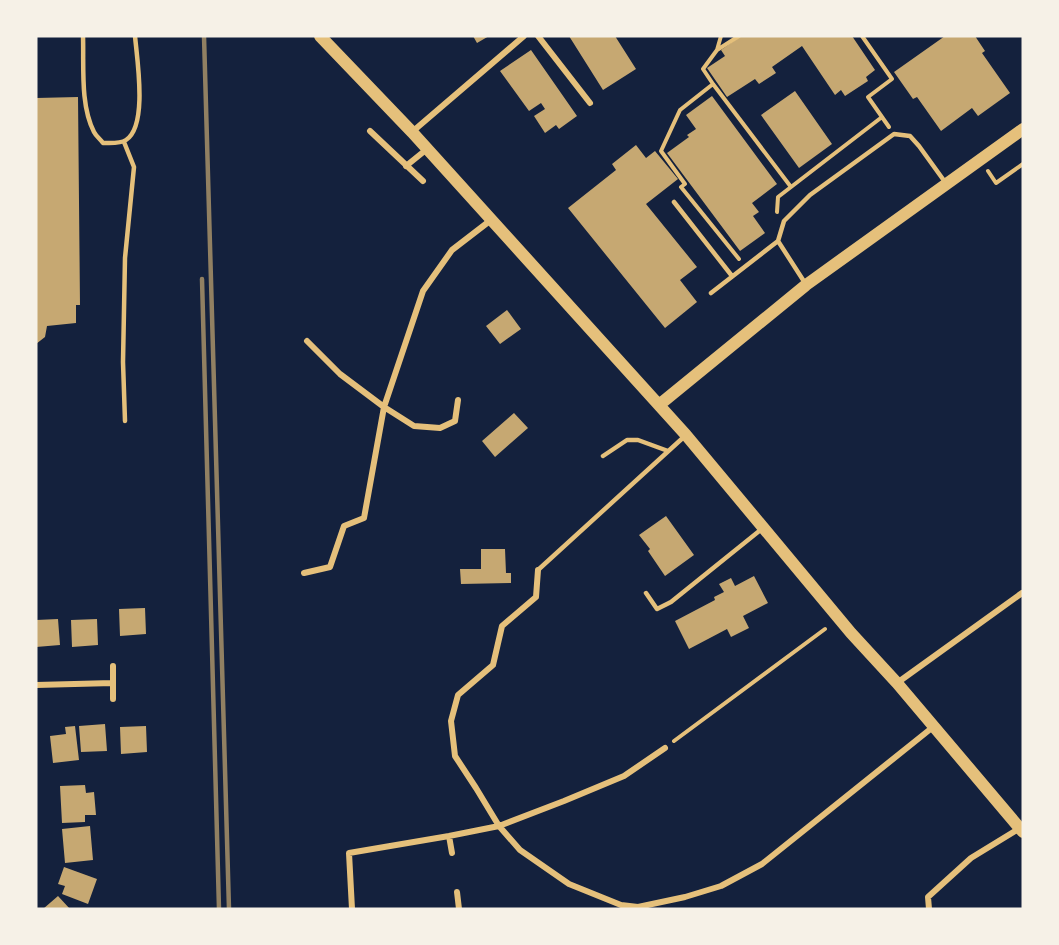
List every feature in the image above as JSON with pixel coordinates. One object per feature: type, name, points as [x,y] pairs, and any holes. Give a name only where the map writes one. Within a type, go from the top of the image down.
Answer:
[{"type":"main road","points":[[320,36],[412,132],[686,435],[851,633],[897,683],[1021,830]]},
{"type":"main road","points":[[658,405],[806,285],[1023,129]]},
{"type":"street","points":[[412,132],[524,36]]},
{"type":"street","points":[[538,36],[590,104]]},
{"type":"street","points":[[370,131],[423,182]]},
{"type":"street","points":[[406,166],[427,149]]},
{"type":"street","points":[[304,573],[330,567],[344,526],[364,518],[384,407],[423,291],[452,250],[491,220]]},
{"type":"street","points":[[307,341],[340,374],[414,426],[440,428],[455,421],[458,400]]},
{"type":"street","points":[[538,570],[536,597],[502,626],[493,665],[458,695],[451,721],[454,756],[499,826],[520,850],[569,885],[637,908],[721,886],[762,864],[933,727]]},
{"type":"street","points":[[897,683],[1022,593]]},
{"type":"street","points":[[113,666],[113,699]]},
{"type":"street","points":[[36,685],[113,684]]},
{"type":"street","points":[[352,909],[349,853],[499,826],[624,776],[664,747]]},
{"type":"street","points":[[929,909],[928,897],[971,858],[1021,830]]},
{"type":"street","points":[[449,836],[452,853]]},
{"type":"street","points":[[457,892],[459,909]]},
{"type":"lane","points":[[83,36],[84,84],[88,114],[94,134],[103,143],[124,142],[132,135],[140,110],[135,36]]},
{"type":"lane","points":[[711,293],[778,241],[784,221],[810,195],[894,134],[910,136],[946,183]]},
{"type":"lane","points":[[124,142],[134,167],[125,258],[123,362],[125,422]]},
{"type":"lane","points":[[674,202],[732,276]]},
{"type":"lane","points":[[778,241],[806,285]]},
{"type":"lane","points":[[538,570],[686,435]]},
{"type":"lane","points":[[603,456],[627,440],[638,440],[668,451]]},
{"type":"lane","points":[[646,593],[657,609],[671,602],[763,528]]},
{"type":"path","points":[[721,36],[717,50],[703,69],[791,187]]},
{"type":"path","points":[[717,50],[739,36]]},
{"type":"path","points":[[862,36],[892,79],[868,97],[894,134]]},
{"type":"path","points":[[713,84],[680,110],[661,151],[685,184],[681,188],[745,267]]},
{"type":"path","points":[[980,160],[996,183],[1023,164]]},
{"type":"path","points":[[664,747],[825,629]]},
{"type":"building","points":[[473,36],[489,36],[477,43]]},
{"type":"building","points":[[569,36],[615,36],[636,69],[603,90]]},
{"type":"building","points":[[741,36],[852,36],[875,70],[866,77],[868,81],[845,96],[841,90],[835,95],[802,46],[772,67],[776,73],[759,84],[755,79],[727,97],[707,68],[725,56],[721,50]]},
{"type":"building","points":[[945,36],[975,36],[985,51],[982,53],[1010,93],[978,116],[972,108],[941,131],[917,97],[913,99],[894,72]]},
{"type":"building","points":[[531,50],[577,116],[559,129],[556,125],[545,133],[534,116],[545,109],[541,103],[529,111],[500,71]]},
{"type":"building","points":[[795,91],[832,144],[799,168],[761,115]]},
{"type":"building","points":[[712,96],[777,184],[752,203],[759,212],[753,216],[765,233],[740,251],[667,153],[696,129],[686,115]]},
{"type":"building","points":[[78,97],[80,305],[76,305],[76,323],[47,326],[45,337],[36,344],[36,98]]},
{"type":"building","points":[[636,145],[646,158],[655,151],[678,179],[646,204],[697,267],[680,280],[697,302],[665,328],[568,208],[616,170],[612,164]]},
{"type":"building","points":[[507,310],[521,329],[500,344],[486,326]]},
{"type":"building","points":[[514,413],[528,428],[495,457],[482,441]]},
{"type":"building","points":[[666,516],[694,555],[665,576],[639,535]]},
{"type":"building","points":[[481,549],[505,549],[506,573],[511,573],[511,583],[461,584],[460,569],[481,569]]},
{"type":"building","points":[[754,576],[768,603],[743,616],[749,628],[731,637],[727,629],[689,649],[675,621],[715,600],[714,597],[724,592],[719,584],[731,578],[735,586]]},
{"type":"building","points":[[145,608],[146,634],[120,636],[119,609]]},
{"type":"building","points":[[58,619],[60,645],[36,647],[36,620]]},
{"type":"building","points":[[97,619],[98,645],[72,647],[71,620]]},
{"type":"building","points":[[105,724],[107,751],[81,752],[79,726]]},
{"type":"building","points":[[75,726],[79,760],[53,763],[50,736],[66,734],[65,727]]},
{"type":"building","points":[[146,726],[147,752],[121,754],[120,727]]},
{"type":"building","points":[[85,785],[86,793],[94,792],[96,815],[85,815],[85,822],[62,823],[60,786]]},
{"type":"building","points":[[90,826],[93,860],[65,863],[62,829]]},
{"type":"building","points":[[64,867],[97,879],[88,904],[62,894],[65,886],[58,884]]},
{"type":"building","points":[[58,896],[70,909],[43,909]]},
{"type":"railway","points":[[204,36],[229,909]]},
{"type":"railway","points":[[202,279],[219,909]]}]
